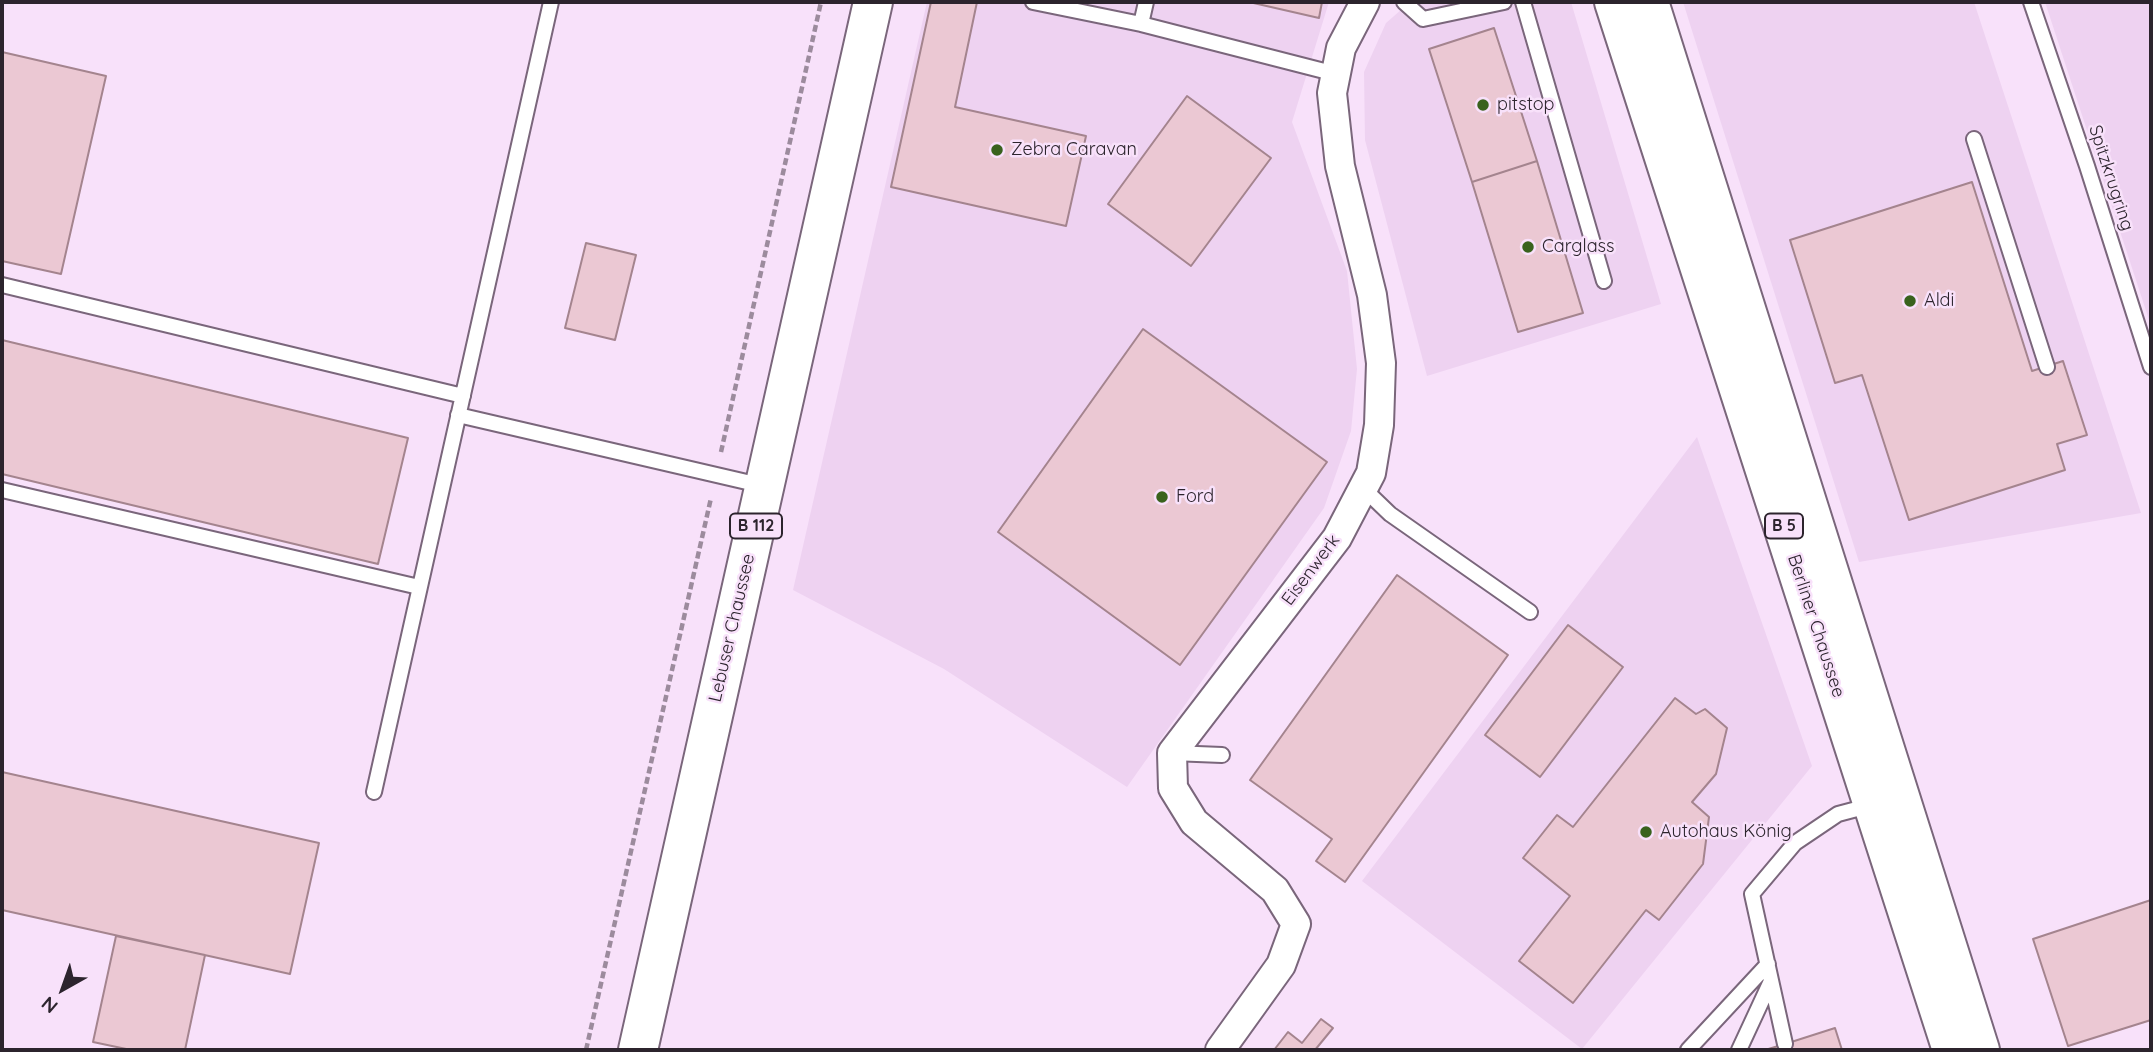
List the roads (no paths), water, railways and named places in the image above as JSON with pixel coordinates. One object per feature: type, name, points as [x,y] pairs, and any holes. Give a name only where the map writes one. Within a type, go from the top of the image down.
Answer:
[{"type":"main road","name":"Lebuser Chaussee","points":[[638,1050],[873,2]]},
{"type":"main road","name":"Berliner Chaussee","points":[[1614,2],[1887,801],[1980,1050]]},
{"type":"main road","name":"Berliner Chaussee","points":[[1649,2],[1887,801],[1952,1050]]},
{"type":"street","name":"Eisenwerk","points":[[1172,754],[1337,538],[1371,472],[1379,425],[1381,363],[1372,295],[1340,166],[1332,93],[1341,48],[1365,2]]},
{"type":"street","points":[[1172,754],[1173,788],[1194,822],[1275,890],[1296,924],[1281,965],[1220,1050]]},
{"type":"lane","points":[[374,792],[551,2]]},
{"type":"lane","points":[[1033,2],[1141,23],[1336,74]]},
{"type":"lane","points":[[1141,23],[1146,2]]},
{"type":"lane","points":[[1404,2],[1423,19],[1504,2]]},
{"type":"lane","points":[[1523,2],[1604,281]]},
{"type":"lane","name":"Spitzkrugring","points":[[2031,2],[2087,166],[2151,368]]},
{"type":"lane","points":[[1974,139],[2047,367]]},
{"type":"lane","points":[[2,285],[463,396]]},
{"type":"lane","points":[[458,415],[765,486]]},
{"type":"lane","points":[[1363,488],[1390,514],[1530,612]]},
{"type":"lane","points":[[2,490],[419,587]]},
{"type":"lane","points":[[1172,754],[1222,755]]},
{"type":"lane","points":[[1785,1044],[1752,894],[1796,843],[1838,814],[1887,801]]},
{"type":"lane","points":[[1688,1050],[1768,964]]},
{"type":"lane","points":[[1739,1050],[1771,981]]},
{"type":"place","name":"pitstop","points":[[1483,105]]},
{"type":"place","name":"Zebra Caravan","points":[[997,150]]},
{"type":"place","name":"Carglass","points":[[1528,247]]},
{"type":"place","name":"Aldi","points":[[1910,301]]},
{"type":"place","name":"Ford","points":[[1162,497]]},
{"type":"place","name":"Autohaus König","points":[[1646,832]]}]
